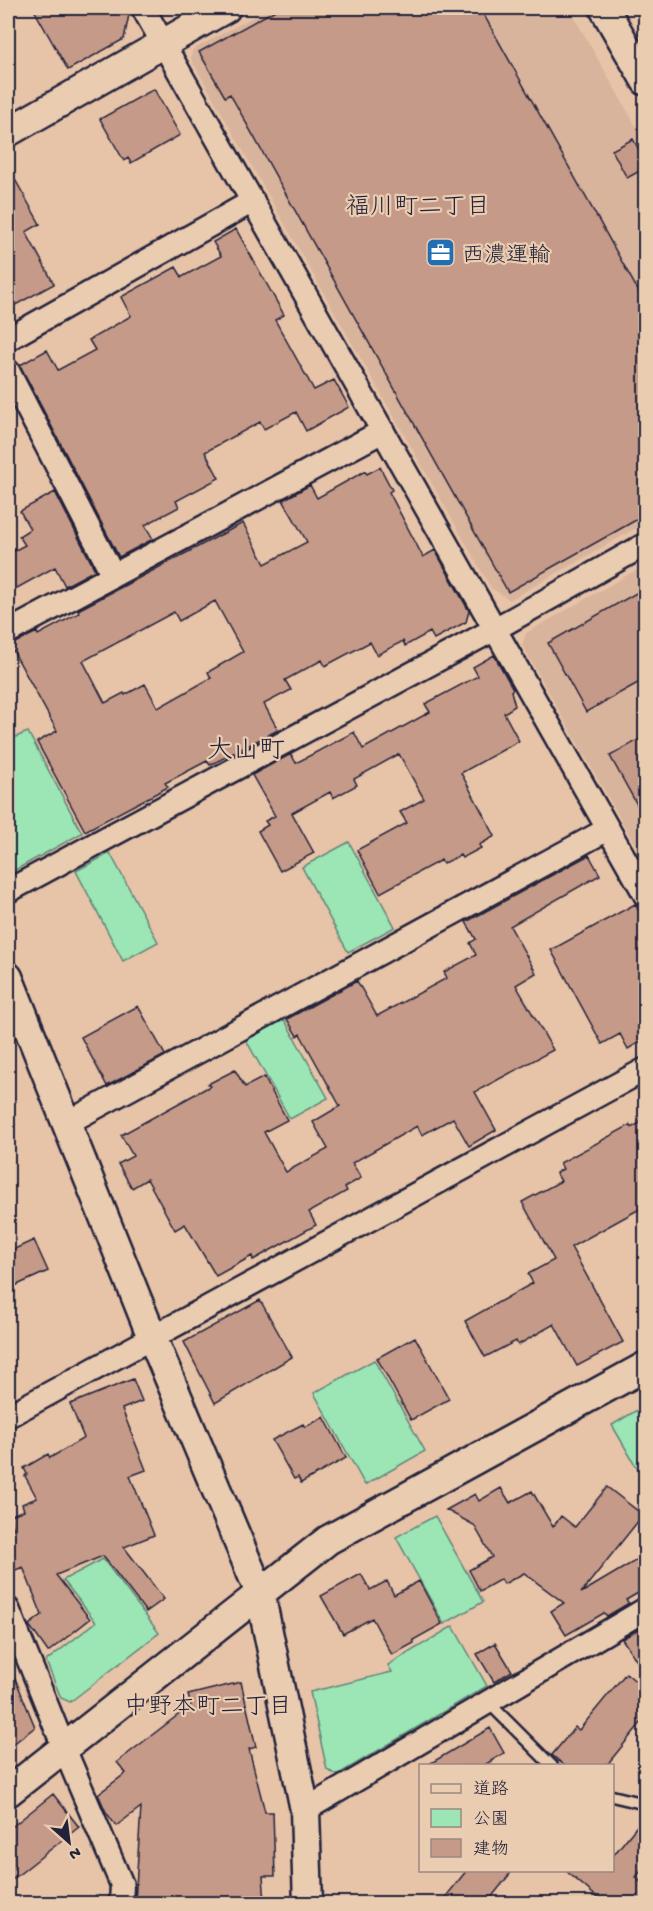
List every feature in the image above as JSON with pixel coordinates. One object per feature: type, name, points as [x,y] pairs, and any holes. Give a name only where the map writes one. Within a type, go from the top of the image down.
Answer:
[{"type":"street","points":[[143,8],[645,896]]},
{"type":"street","points":[[8,132],[226,8]]},
{"type":"street","points":[[604,8],[645,81]]},
{"type":"street","points":[[8,339],[253,201]]},
{"type":"street","points":[[8,371],[113,575]]},
{"type":"street","points":[[8,632],[383,431]]},
{"type":"street","points":[[8,891],[495,629],[645,544]]},
{"type":"street","points":[[65,1124],[608,829]]},
{"type":"street","points":[[8,977],[152,1337],[260,1593],[305,1810],[308,1904]]},
{"type":"street","points":[[8,1416],[645,1069]]},
{"type":"street","points":[[8,1792],[328,1540],[645,1366]]},
{"type":"street","points":[[8,1609],[122,1885],[120,1904]]},
{"type":"street","points":[[305,1810],[645,1609]]},
{"type":"lane","points":[[488,1702],[550,1764]]},
{"type":"lane","points":[[614,1796],[645,1804]]},
{"type":"shaded area","points":[[269,8],[569,8],[645,142],[645,523],[510,600],[491,588],[191,59],[192,50]]},
{"type":"shaded area","points":[[645,565],[645,848],[639,852],[522,645],[526,633]]},
{"type":"green space","points":[[28,732],[82,833],[8,874],[8,740]]},
{"type":"green space","points":[[349,842],[395,927],[348,952],[302,867]]},
{"type":"green space","points":[[110,853],[158,942],[123,961],[76,871]]},
{"type":"green space","points":[[284,1019],[328,1098],[290,1119],[246,1040]]},
{"type":"green space","points":[[374,1360],[425,1451],[365,1485],[314,1393]]},
{"type":"green space","points":[[637,1410],[645,1424],[645,1482],[612,1425]]},
{"type":"green space","points":[[435,1516],[483,1602],[444,1624],[396,1537]]},
{"type":"green space","points":[[103,1559],[159,1633],[70,1702],[61,1698],[46,1661],[96,1622],[63,1580]]},
{"type":"green space","points":[[453,1626],[487,1686],[337,1775],[327,1770],[310,1692],[392,1672],[388,1665]]},
{"type":"building","points":[[33,8],[130,8],[130,10],[124,39],[68,70]]},
{"type":"building","points":[[279,8],[480,8],[645,303],[645,515],[508,592],[230,94],[225,97],[199,52]]},
{"type":"building","points":[[154,89],[180,135],[131,163],[128,158],[124,161],[100,119]]},
{"type":"building","points":[[633,139],[645,161],[645,168],[627,178],[612,150]]},
{"type":"building","points":[[8,167],[40,224],[26,232],[54,284],[8,309]]},
{"type":"building","points":[[236,229],[284,315],[275,320],[314,390],[334,380],[349,407],[306,431],[296,412],[264,429],[260,422],[205,452],[219,478],[176,501],[179,507],[145,525],[153,539],[119,557],[20,365],[47,350],[58,370],[95,350],[89,340],[131,316],[121,297],[176,267],[182,277],[221,256],[213,242]]},
{"type":"building","points":[[380,467],[392,490],[389,492],[423,557],[435,550],[469,611],[466,622],[434,639],[430,632],[405,646],[403,641],[377,655],[370,642],[325,666],[322,660],[285,680],[291,690],[264,704],[278,730],[210,765],[207,761],[165,783],[168,787],[85,831],[37,742],[57,731],[10,645],[37,632],[38,635],[79,613],[78,610],[243,523],[265,564],[307,542],[283,500],[310,485],[317,498],[365,471],[367,474]],"holes":[[[215,601],[243,652],[208,672],[211,678],[158,708],[145,684],[105,703],[83,661],[174,612],[179,621]]]},
{"type":"building","points":[[55,492],[95,570],[65,586],[55,567],[8,593],[8,554],[25,545],[19,536],[30,529],[20,511]]},
{"type":"building","points":[[645,588],[645,679],[586,712],[548,643]]},
{"type":"building","points":[[494,655],[513,689],[511,691],[515,706],[504,713],[519,741],[461,773],[495,836],[479,845],[481,848],[462,858],[460,855],[443,864],[441,860],[380,893],[357,850],[407,823],[400,812],[424,799],[399,754],[354,779],[357,785],[333,798],[330,792],[292,813],[314,853],[280,871],[258,831],[268,825],[265,821],[275,816],[252,775],[291,754],[296,763],[354,732],[363,749],[430,712],[425,704],[478,676],[473,667]]},
{"type":"building","points":[[645,736],[645,819],[610,756]]},
{"type":"building","points":[[589,855],[600,875],[510,926],[536,973],[516,985],[553,1050],[475,1092],[496,1130],[469,1146],[453,1118],[422,1135],[417,1126],[352,1163],[361,1178],[345,1187],[347,1191],[309,1212],[316,1225],[253,1260],[252,1256],[216,1276],[185,1224],[175,1230],[147,1179],[132,1188],[118,1164],[133,1156],[121,1135],[235,1070],[245,1087],[264,1077],[287,1120],[264,1132],[286,1172],[328,1149],[313,1122],[340,1106],[300,1034],[297,1036],[287,1019],[357,981],[377,1016],[447,978],[444,972],[476,955],[470,943],[476,939],[466,922]]},
{"type":"building","points":[[635,904],[645,923],[645,1039],[628,1049],[620,1034],[602,1044],[551,950]]},
{"type":"building","points":[[138,1006],[165,1055],[107,1086],[81,1037]]},
{"type":"building","points":[[645,1120],[645,1206],[571,1247],[623,1342],[577,1366],[554,1324],[518,1345],[516,1341],[485,1357],[465,1321],[533,1283],[528,1274],[554,1260],[522,1202],[561,1181],[556,1173],[563,1169],[560,1163],[630,1125],[631,1128]]},
{"type":"building","points":[[34,1240],[48,1271],[8,1289],[8,1252]]},
{"type":"building","points":[[260,1300],[292,1357],[215,1403],[184,1342]]},
{"type":"building","points":[[415,1337],[449,1399],[411,1420],[377,1358]]},
{"type":"building","points":[[133,1379],[142,1401],[122,1409],[146,1470],[130,1476],[154,1535],[124,1547],[164,1599],[146,1612],[103,1556],[56,1575],[90,1619],[48,1652],[29,1625],[42,1615],[23,1567],[8,1573],[8,1531],[14,1529],[9,1516],[24,1510],[22,1504],[37,1498],[25,1476],[27,1474],[24,1468],[48,1454],[50,1458],[84,1438],[70,1404]]},
{"type":"building","points":[[324,1417],[346,1458],[301,1483],[298,1477],[294,1479],[272,1440],[303,1424],[305,1427]]},
{"type":"building","points":[[607,1487],[643,1515],[581,1593],[645,1555],[645,1589],[626,1600],[629,1603],[607,1616],[604,1613],[566,1635],[551,1611],[564,1603],[524,1573],[504,1584],[501,1579],[480,1591],[469,1570],[492,1557],[474,1525],[446,1510],[475,1494],[479,1501],[501,1488],[510,1503],[532,1491],[553,1527],[561,1516],[575,1527]]},
{"type":"building","points":[[361,1574],[370,1590],[387,1581],[394,1595],[419,1581],[442,1624],[392,1655],[372,1618],[343,1634],[321,1596]]},
{"type":"building","points":[[644,1626],[645,1628],[645,1673],[622,1639]]},
{"type":"building","points":[[495,1643],[512,1671],[494,1682],[477,1654]]},
{"type":"building","points":[[8,1661],[35,1727],[8,1748]]},
{"type":"building","points":[[626,1673],[645,1689],[645,1718],[608,1764],[563,1764],[552,1755],[575,1727],[579,1730]]},
{"type":"building","points":[[241,1682],[256,1747],[249,1749],[265,1812],[273,1812],[275,1876],[263,1876],[265,1904],[135,1904],[141,1807],[116,1826],[106,1812],[98,1794],[126,1773],[117,1762],[191,1705],[188,1695]]},
{"type":"building","points":[[490,1728],[504,1753],[486,1764],[429,1764]]},
{"type":"building","points":[[53,1794],[79,1827],[8,1883],[8,1830]]},
{"type":"building","points":[[645,1816],[645,1866],[636,1877],[645,1887],[645,1904],[605,1904],[567,1872],[614,1872],[614,1855]]},
{"type":"building","points":[[465,1872],[511,1872],[486,1904],[440,1904]]},
{"type":"place","name":"西濃運輸","points":[[441,253]]},
{"type":"district","name":"福川町二丁目","points":[[418,205]]},
{"type":"district","name":"大山町","points":[[246,748]]},
{"type":"district","name":"中野本町二丁目","points":[[208,1705]]}]
